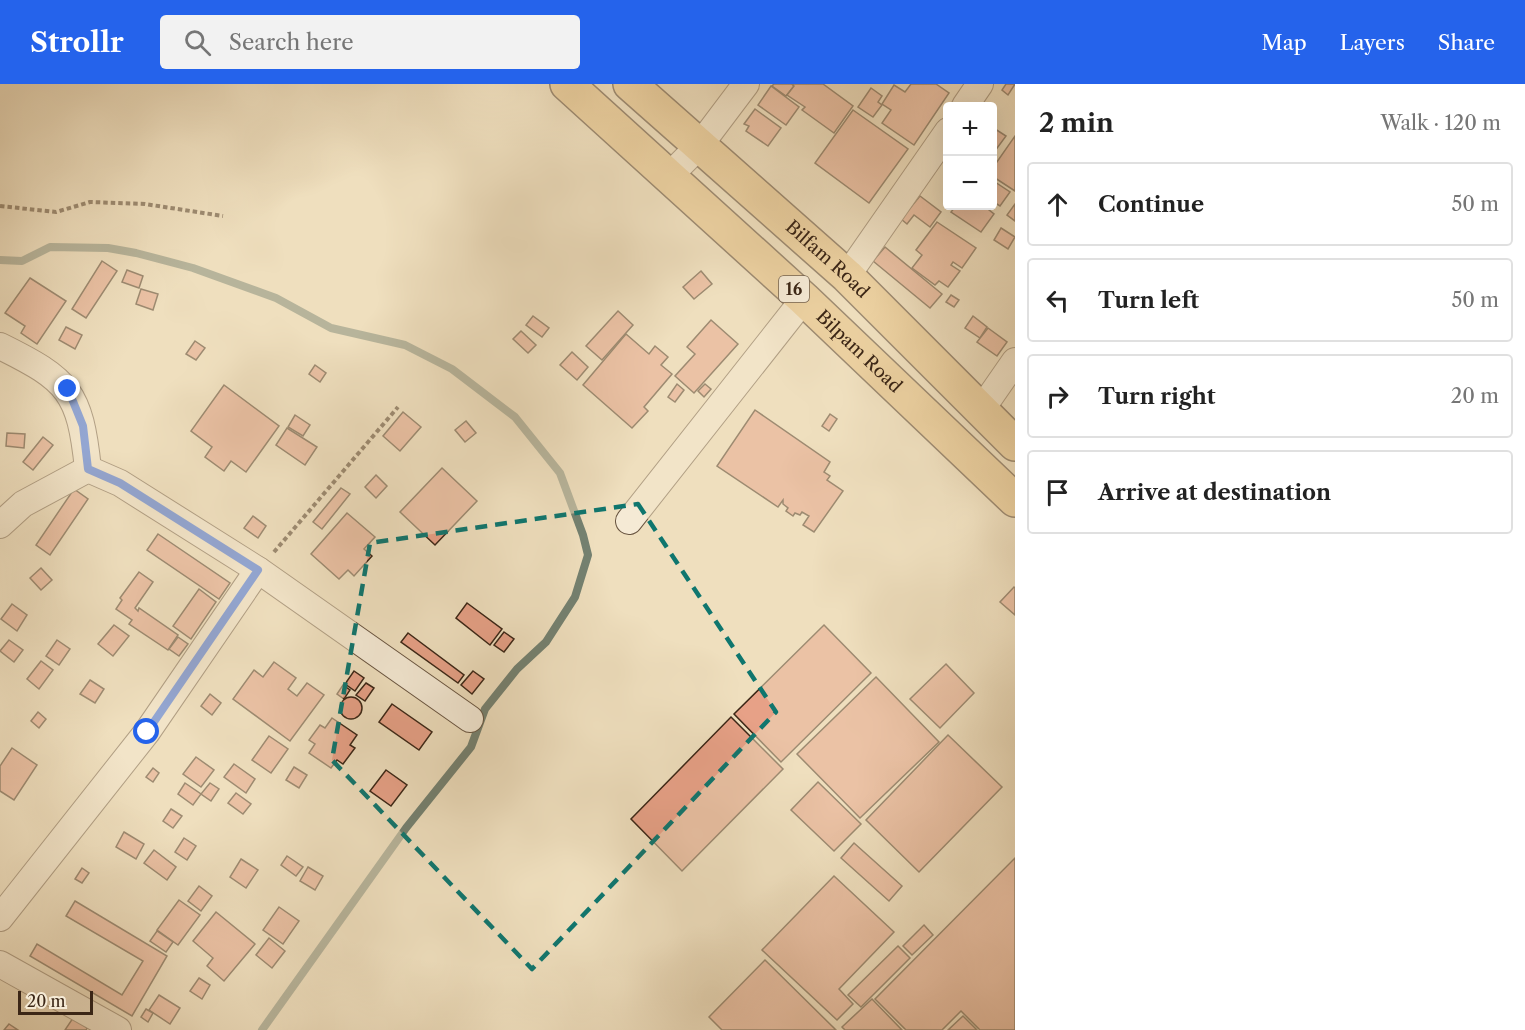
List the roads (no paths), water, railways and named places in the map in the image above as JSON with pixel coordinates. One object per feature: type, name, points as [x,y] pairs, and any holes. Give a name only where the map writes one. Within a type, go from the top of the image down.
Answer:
[{"type":"main road","name":"Bilpam Road","points":[[567,84],[804,298],[1015,500]]},
{"type":"main road","name":"Bilfam Road","points":[[630,84],[847,276],[1015,444]]},
{"type":"street","points":[[670,175],[700,145],[746,84]]},
{"type":"street","points":[[968,102],[980,84]]},
{"type":"street","points":[[847,276],[943,138]]},
{"type":"street","points":[[629,521],[804,298]]},
{"type":"street","points":[[0,346],[33,362],[68,389],[83,426],[88,469]]},
{"type":"street","points":[[981,410],[1015,361]]},
{"type":"street","points":[[0,525],[23,504],[88,469]]},
{"type":"street","points":[[88,469],[120,483],[258,570],[470,718]]},
{"type":"street","points":[[0,918],[147,732],[258,570]]},
{"type":"street","points":[[0,964],[118,1030]]},
{"type":"waterway","points":[[0,260],[22,261],[50,247],[108,248],[136,253],[193,268],[276,298],[331,328],[405,345],[452,369],[515,417],[560,473],[583,535],[588,555],[575,597],[546,642],[517,669],[485,709],[471,747],[406,828],[262,1030]]}]
